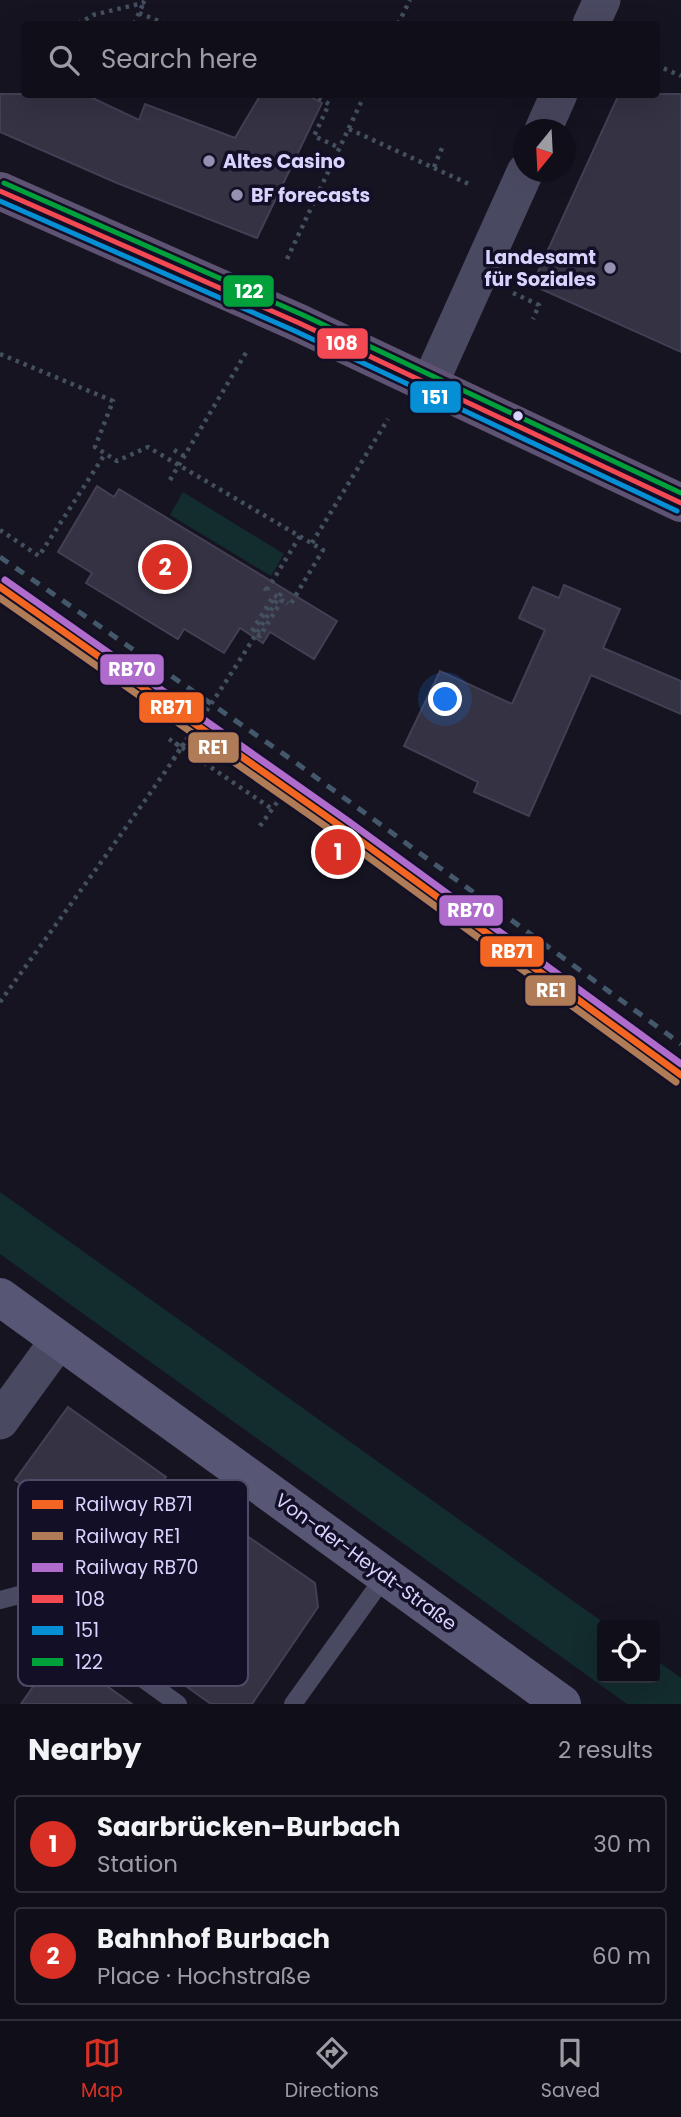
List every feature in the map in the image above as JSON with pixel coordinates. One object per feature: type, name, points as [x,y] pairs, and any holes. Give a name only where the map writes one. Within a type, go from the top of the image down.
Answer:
[{"type":"main road","points":[[0,191],[430,383],[681,503]]},
{"type":"main road","name":"Von-der-Heydt-Straße","points":[[0,1297],[562,1704]]},
{"type":"street","points":[[592,21],[602,0]]},
{"type":"street","points":[[548,119],[557,98]]},
{"type":"street","points":[[430,383],[520,182]]},
{"type":"street","points":[[0,1421],[59,1340]]},
{"type":"lane","points":[[293,1704],[385,1576]]},
{"type":"lane","points":[[0,1600],[18,1595]]},
{"type":"lane","points":[[153,1686],[178,1704]]},
{"type":"path","points":[[400,21],[410,0]]},
{"type":"path","points":[[135,21],[144,2]]},
{"type":"path","points":[[83,21],[93,15],[144,2]]},
{"type":"path","points":[[139,13],[159,21]]},
{"type":"path","points":[[660,67],[681,76]]},
{"type":"path","points":[[318,98],[328,104],[314,136],[340,148]]},
{"type":"path","points":[[287,259],[363,98]]},
{"type":"path","points":[[349,129],[471,185]]},
{"type":"path","points":[[434,167],[442,148]]},
{"type":"path","points":[[513,293],[539,306],[533,319]]},
{"type":"path","points":[[170,481],[247,351]]},
{"type":"path","points":[[0,354],[113,401],[95,447],[105,454],[117,461],[148,447],[323,550],[290,606],[287,603]]},
{"type":"path","points":[[312,543],[388,419]]},
{"type":"path","points":[[174,450],[184,456]]},
{"type":"path","points":[[0,530],[39,556],[105,454]]},
{"type":"path","points":[[254,632],[274,595],[282,600],[260,636],[253,632],[269,592],[300,536]]},
{"type":"path","points":[[171,763],[254,632],[284,590]]},
{"type":"path","points":[[0,1002],[193,731]]},
{"type":"path","points":[[169,739],[272,809]]},
{"type":"path","points":[[175,743],[181,747]]},
{"type":"path","points":[[260,826],[283,794]]},
{"type":"green space","points":[[183,492],[284,554],[271,576],[170,515]]},
{"type":"green space","points":[[0,1192],[600,1620],[597,1620],[597,1682],[0,1254]]},
{"type":"green space","points":[[660,1663],[681,1678],[681,1704],[627,1704],[598,1683],[660,1683]]},
{"type":"building","name":"Altes Casino","points":[[0,94],[21,94],[21,98],[92,98],[139,120],[145,104],[235,138],[259,98],[313,98],[322,103],[257,238],[117,183],[0,132]]},
{"type":"building","points":[[660,94],[681,94],[681,352],[532,285],[617,98],[660,98]]},
{"type":"building","points":[[97,486],[114,497],[119,489],[337,621],[314,659],[270,632],[263,643],[240,628],[224,653],[184,629],[178,639],[86,583],[92,573],[58,552]]},
{"type":"building","points":[[564,585],[620,609],[603,648],[681,681],[681,714],[591,675],[529,816],[474,792],[478,782],[404,746],[440,671],[512,704],[545,630],[519,618],[533,587],[559,598]]},
{"type":"building","points":[[68,1407],[166,1477],[164,1480],[18,1480],[18,1482],[15,1480]]},
{"type":"building","points":[[248,1537],[315,1583],[318,1607],[252,1704],[211,1704],[186,1686],[248,1686]]},
{"type":"building","points":[[34,1686],[107,1686],[132,1704],[21,1704]]},
{"type":"railway","points":[[0,557],[295,762],[681,1044]]},
{"type":"rail line","name":"RB70","points":[[5,580],[348,821],[681,1064]]},
{"type":"rail line","name":"RB71","points":[[0,587],[343,828],[681,1075]]},
{"type":"rail line","name":"RE1","points":[[0,598],[338,835],[676,1082]]},
{"type":"transit line","name":"122","points":[[4,183],[303,315],[681,493]]},
{"type":"transit line","name":"108","points":[[0,191],[299,323],[681,503]]},
{"type":"transit line","name":"151","points":[[0,201],[295,331],[677,511]]},
{"type":"place","name":"Altes Casino","points":[[209,161]]},
{"type":"place","name":"BF forecasts","points":[[237,195]]},
{"type":"place","name":"Landesamt für Soziales","points":[[610,268]]},
{"type":"place","name":"Bahnhof Burbach","points":[[165,567]]},
{"type":"place","name":"Saarbrücken-Burbach","points":[[338,852]]}]
